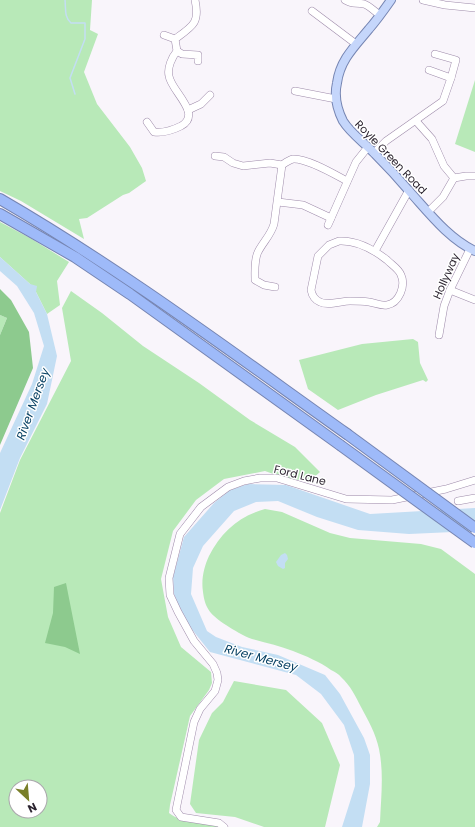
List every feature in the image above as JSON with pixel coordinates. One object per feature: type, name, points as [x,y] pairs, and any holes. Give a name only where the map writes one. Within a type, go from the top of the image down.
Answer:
[{"type":"highway","points":[[0,199],[53,229],[135,283],[347,434],[475,528]]},
{"type":"highway","points":[[0,214],[81,261],[130,294],[475,543]]},
{"type":"main road","name":"Royle Green Road","points":[[391,0],[380,16],[356,44],[341,66],[337,83],[337,107],[344,122],[350,130],[371,150],[428,212],[457,239],[473,250]]},
{"type":"street","points":[[175,39],[196,21],[197,16],[195,0]]},
{"type":"street","points":[[423,0],[446,5],[475,8]]},
{"type":"street","points":[[348,5],[363,4],[380,16]]},
{"type":"street","points":[[312,11],[356,44]]},
{"type":"street","points":[[164,35],[175,39]]},
{"type":"street","points":[[147,122],[154,132],[162,133],[184,125],[188,121],[188,110],[169,78],[168,70],[177,51],[175,39]]},
{"type":"street","points":[[177,51],[182,54],[198,55],[198,60]]},
{"type":"street","points":[[278,202],[303,206],[330,221],[356,162],[371,150],[416,121],[443,101],[456,60],[435,54]]},
{"type":"street","points":[[429,70],[451,78]]},
{"type":"street","points":[[295,91],[336,99]]},
{"type":"street","points":[[188,110],[202,104],[210,95]]},
{"type":"street","points":[[416,121],[432,139],[444,166],[454,178]]},
{"type":"street","points":[[214,156],[224,157],[233,163],[243,166],[270,163],[282,165],[292,159],[299,160],[316,166],[347,181]]},
{"type":"street","points":[[275,287],[264,285],[255,280],[255,266],[258,252],[272,232],[278,202],[282,165]]},
{"type":"street","points":[[454,178],[475,176]]},
{"type":"street","points":[[428,212],[443,197],[454,178]]},
{"type":"street","points":[[375,251],[409,190]]},
{"type":"street","points":[[346,240],[375,251],[398,269],[401,274],[402,284],[400,293],[394,302],[386,305],[362,301],[327,304],[321,303],[314,298],[310,290],[316,264],[321,252],[329,245],[346,240]]},
{"type":"street","name":"Hollyway","points":[[439,336],[444,306],[450,290],[473,250]]},
{"type":"street","points":[[450,290],[475,300]]},
{"type":"street","name":"Ford Lane","points":[[224,827],[219,823],[181,817],[176,810],[194,722],[200,709],[215,691],[218,680],[213,664],[194,641],[170,595],[169,578],[180,534],[201,507],[228,487],[244,481],[260,478],[277,478],[346,499],[392,500],[446,489],[475,480]]},
{"type":"street","points":[[458,501],[475,498]]},
{"type":"green space","points":[[0,0],[92,0],[90,30],[98,34],[84,72],[97,104],[130,147],[142,168],[146,181],[87,218],[79,219],[84,239],[21,201],[0,191]]},
{"type":"green space","points":[[475,80],[475,152],[455,144]]},
{"type":"green space","points":[[0,222],[30,238],[69,262],[57,281],[60,305],[47,314],[36,292],[30,284],[0,257]]},
{"type":"green space","points":[[0,289],[11,300],[29,332],[33,368],[0,445],[0,335],[7,318],[0,315]]},
{"type":"green space","points":[[71,291],[102,313],[143,346],[199,383],[250,420],[295,447],[320,472],[312,479],[290,480],[265,471],[224,479],[196,500],[173,531],[161,579],[168,617],[181,647],[211,672],[212,683],[209,690],[190,716],[169,813],[175,817],[188,821],[221,827],[0,827],[0,513],[20,460],[71,361],[62,308]]},
{"type":"green space","points":[[0,315],[7,318],[0,335]]},
{"type":"green space","points":[[413,339],[418,342],[420,363],[428,380],[426,382],[423,380],[376,395],[338,410],[308,389],[299,360],[362,344]]},
{"type":"green space","points":[[265,509],[282,512],[330,533],[350,538],[421,544],[441,549],[475,574],[475,827],[377,827],[380,822],[382,786],[381,758],[376,738],[369,722],[355,695],[347,684],[338,674],[313,659],[288,649],[242,635],[213,615],[207,607],[202,582],[204,569],[214,547],[225,532],[232,526],[247,516]]},
{"type":"green space","points":[[66,583],[80,654],[65,647],[45,643],[53,613],[54,587]]},
{"type":"green space","points":[[234,681],[286,690],[322,723],[340,765],[325,827],[264,827],[235,817],[196,813],[190,804],[199,740],[212,713],[223,702]]},
{"type":"water","name":"River Mersey","points":[[0,257],[30,284],[37,286],[36,292],[47,314],[57,356],[47,404],[20,458],[0,510],[0,453],[32,384],[44,346],[34,313],[17,286],[0,271]]},
{"type":"water","name":"River Mersey","points":[[248,484],[286,485],[370,514],[475,508],[475,531],[409,534],[358,530],[317,517],[278,501],[256,502],[234,511],[203,546],[193,568],[191,594],[207,631],[216,637],[242,647],[278,655],[325,675],[340,694],[364,738],[370,755],[370,784],[362,827],[342,827],[355,786],[354,755],[344,725],[321,694],[296,675],[210,652],[182,617],[174,594],[173,577],[184,537],[214,503],[230,490]]},
{"type":"water","points":[[285,553],[288,559],[285,563],[285,568],[283,569],[278,566],[276,562],[281,555]]},
{"type":"waterway","points":[[65,0],[66,13],[69,21],[71,23],[85,23],[85,39],[70,78],[75,94]]}]
